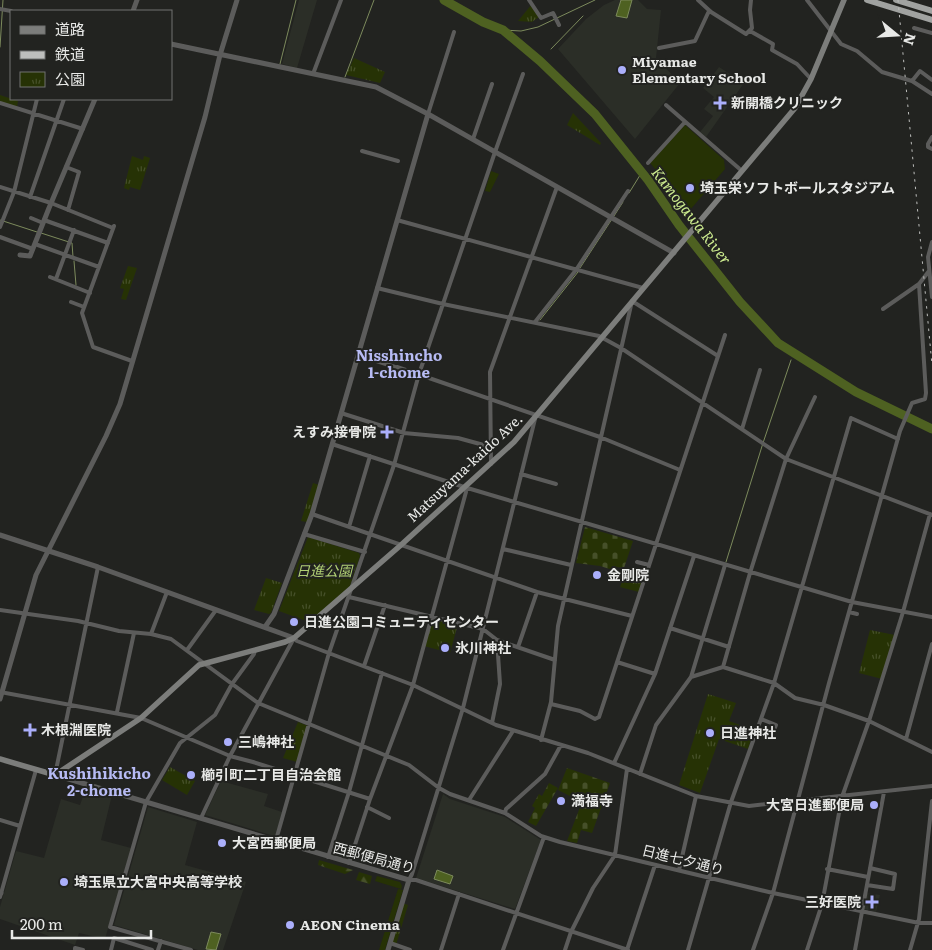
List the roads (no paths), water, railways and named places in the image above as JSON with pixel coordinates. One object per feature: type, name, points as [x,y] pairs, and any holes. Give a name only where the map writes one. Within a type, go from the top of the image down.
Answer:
[{"type":"highway","points":[[867,0],[932,20]]},
{"type":"highway","points":[[896,0],[932,11]]},
{"type":"main road","name":"Matsuyama-kaido Ave.","points":[[55,775],[141,718],[196,667],[203,663],[286,642],[294,638],[401,545],[514,442],[796,108],[811,79],[844,0]]},
{"type":"main road","points":[[0,759],[55,775]]},
{"type":"street","points":[[0,699],[36,575],[106,436],[120,404],[205,117],[220,55],[237,0]]},
{"type":"street","points":[[313,74],[342,0]]},
{"type":"street","points":[[529,0],[541,18],[553,13],[558,25]]},
{"type":"street","points":[[698,0],[711,12],[746,34],[752,28],[751,0]]},
{"type":"street","points":[[807,0],[841,44],[857,51],[882,72],[912,81],[932,94]]},
{"type":"street","points":[[659,48],[696,41],[708,13],[711,12]]},
{"type":"street","points":[[914,28],[932,32]]},
{"type":"street","points":[[750,31],[774,44],[772,50],[797,64],[811,79]]},
{"type":"street","points":[[266,627],[274,614],[312,514],[428,114],[454,32]]},
{"type":"street","points":[[172,44],[376,87],[473,139],[674,253]]},
{"type":"street","points":[[912,81],[920,71],[932,80]]},
{"type":"street","points":[[276,840],[330,654],[404,433],[420,374],[523,74]]},
{"type":"street","points":[[473,139],[492,84]]},
{"type":"street","points":[[0,227],[14,192],[37,100]]},
{"type":"street","points":[[30,197],[64,100]]},
{"type":"street","points":[[20,255],[30,256],[96,100]]},
{"type":"street","points":[[0,103],[83,129]]},
{"type":"street","points":[[666,105],[742,171]]},
{"type":"street","points":[[648,163],[685,122]]},
{"type":"street","points":[[932,137],[928,144],[928,147],[932,149]]},
{"type":"street","points":[[362,151],[398,161]]},
{"type":"street","points":[[66,167],[79,172],[68,210]]},
{"type":"street","points":[[0,187],[51,203],[113,227],[82,313],[93,347],[132,361]]},
{"type":"street","points":[[491,464],[490,372],[557,187]]},
{"type":"street","points":[[535,322],[576,270],[628,191]]},
{"type":"street","points":[[31,218],[74,230],[108,243]]},
{"type":"street","points":[[397,220],[643,288]]},
{"type":"street","points":[[56,279],[74,230]]},
{"type":"street","points":[[0,237],[66,255],[99,267]]},
{"type":"street","points":[[932,242],[928,257],[932,297]]},
{"type":"street","points":[[883,309],[919,284],[930,268]]},
{"type":"street","points":[[50,277],[90,293]]},
{"type":"street","points":[[752,950],[773,893],[898,438],[912,403],[925,399],[919,284]]},
{"type":"street","points":[[377,288],[443,304],[602,337],[703,402],[786,459],[931,514],[869,721],[842,797],[827,869],[822,904],[807,950]]},
{"type":"street","points":[[542,740],[551,704],[558,626],[632,301],[718,356]]},
{"type":"street","points":[[71,302],[84,307]]},
{"type":"street","points":[[551,704],[580,711],[598,719],[725,335]]},
{"type":"street","points":[[358,355],[420,374],[490,398],[537,417],[600,437],[680,470]]},
{"type":"street","points":[[742,429],[760,370]]},
{"type":"street","points":[[723,667],[786,459],[815,397]]},
{"type":"street","points":[[341,413],[404,433],[458,438],[491,447]]},
{"type":"street","points":[[388,950],[408,880],[412,874],[463,708],[537,417]]},
{"type":"street","points":[[688,950],[731,802],[774,683],[851,418],[898,438]]},
{"type":"street","points":[[332,444],[464,487],[750,573],[852,602],[932,618]]},
{"type":"street","points":[[349,527],[370,456]]},
{"type":"street","points":[[522,474],[556,484]]},
{"type":"street","points":[[349,863],[367,807],[413,685],[466,492],[464,487]]},
{"type":"street","points":[[312,514],[496,576],[537,592],[632,616]]},
{"type":"street","points":[[304,534],[365,552]]},
{"type":"street","points":[[0,535],[49,550],[266,627],[297,641],[413,685],[492,723],[614,763],[696,796],[748,806],[932,786]]},
{"type":"street","points":[[503,548],[572,565]]},
{"type":"street","points":[[614,763],[655,674],[694,556]]},
{"type":"street","points":[[637,562],[648,565]]},
{"type":"street","points":[[640,774],[656,725],[691,677],[725,565]]},
{"type":"street","points":[[55,775],[98,567]]},
{"type":"street","points":[[151,634],[166,592]]},
{"type":"street","points":[[518,647],[537,592]]},
{"type":"street","points":[[349,597],[482,630],[497,640],[555,660]]},
{"type":"street","points":[[364,666],[385,605]]},
{"type":"street","name":"日進七夕通り","points":[[0,610],[86,623],[118,631],[151,634],[171,639],[258,704],[409,765],[450,794],[505,812],[544,837],[822,904],[932,924]]},
{"type":"street","points":[[187,650],[216,610]]},
{"type":"street","points":[[849,612],[858,614]]},
{"type":"street","points":[[670,628],[729,647]]},
{"type":"street","points":[[117,712],[134,633]]},
{"type":"street","points":[[201,818],[230,756],[294,638]]},
{"type":"street","points":[[492,723],[500,684],[497,640]]},
{"type":"street","points":[[906,739],[932,644]]},
{"type":"street","points":[[191,950],[110,927],[146,802],[180,743],[215,715],[232,684],[255,650]]},
{"type":"street","points":[[617,662],[655,674]]},
{"type":"street","points":[[691,677],[723,667],[774,683],[795,698],[869,721],[932,752]]},
{"type":"street","points":[[328,857],[349,792],[382,673]]},
{"type":"street","points":[[1,692],[117,712],[141,718],[230,756],[370,799]]},
{"type":"street","points":[[756,733],[771,738],[776,724],[761,719]]},
{"type":"street","points":[[469,800],[513,731]]},
{"type":"street","points":[[505,812],[545,774],[561,745]]},
{"type":"street","points":[[565,950],[571,932],[593,888],[615,855],[627,769]]},
{"type":"street","points":[[0,894],[36,770]]},
{"type":"street","name":"西郵便局通り","points":[[55,775],[328,857],[408,880],[416,880],[627,950]]},
{"type":"street","points":[[855,950],[884,792]]},
{"type":"street","points":[[678,870],[696,796]]},
{"type":"street","points":[[910,950],[919,923],[932,801]]},
{"type":"street","points":[[367,807],[389,818]]},
{"type":"street","points":[[0,820],[20,826]]},
{"type":"street","points":[[503,950],[544,837]]},
{"type":"street","points":[[627,950],[655,865]]},
{"type":"street","points":[[867,885],[893,889],[895,874],[870,868]]},
{"type":"street","points":[[827,869],[868,876]]},
{"type":"street","points":[[441,950],[460,894]]},
{"type":"street","points":[[111,950],[114,938],[152,950]]},
{"type":"street","points":[[158,950],[161,942]]},
{"type":"street","points":[[390,943],[410,950]]},
{"type":"street","points":[[75,950],[76,948],[83,950]]},
{"type":"waterway","points":[[0,47],[3,0]]},
{"type":"waterway","points":[[280,64],[296,0]]},
{"type":"waterway","points":[[345,77],[374,0]]},
{"type":"waterway","name":"Kamogawa River","points":[[444,0],[483,22],[503,30],[540,61],[595,114],[648,180],[679,225],[740,302],[778,343],[856,392],[932,429]]},
{"type":"waterway","points":[[503,30],[521,31],[538,27],[595,0]]},
{"type":"waterway","points":[[551,49],[583,16]]},
{"type":"waterway","points":[[629,193],[642,172]]},
{"type":"waterway","points":[[614,216],[623,202]]},
{"type":"waterway","points":[[580,268],[612,219]]},
{"type":"waterway","points":[[0,220],[37,232]]},
{"type":"waterway","points":[[41,233],[72,243],[73,257]]},
{"type":"waterway","points":[[74,261],[76,285]]},
{"type":"waterway","points":[[540,320],[578,272]]},
{"type":"waterway","points":[[726,562],[791,360]]},
{"type":"railway","points":[[898,0],[932,365]]},
{"type":"place","name":"Miyamae Elementary School","points":[[622,70]]},
{"type":"place","name":"新開橋クリニック","points":[[720,103]]},
{"type":"place","name":"埼玉栄ソフトボールスタジアム","points":[[690,188]]},
{"type":"place","name":"えすみ接骨院","points":[[387,432]]},
{"type":"place","name":"金剛院","points":[[597,575]]},
{"type":"place","name":"日進公園コミュニティセンター","points":[[294,622]]},
{"type":"place","name":"氷川神社","points":[[445,648]]},
{"type":"place","name":"木根淵医院","points":[[30,730]]},
{"type":"place","name":"日進神社","points":[[710,733]]},
{"type":"place","name":"三嶋神社","points":[[228,742]]},
{"type":"place","name":"櫛引町二丁目自治会館","points":[[191,775]]},
{"type":"place","name":"満福寺","points":[[561,801]]},
{"type":"place","name":"大宮日進郵便局","points":[[874,805]]},
{"type":"place","name":"大宮西郵便局","points":[[222,843]]},
{"type":"place","name":"埼玉県立大宮中央高等学校","points":[[64,882]]},
{"type":"place","name":"三好医院","points":[[872,902]]},
{"type":"place","name":"AEON Cinema","points":[[290,925]]},
{"type":"district","name":"Nisshincho 1-chome","points":[[399,364]]},
{"type":"district","name":"Kushihikicho 2-chome","points":[[99,782]]},
{"type":"park label","name":"日進公園","points":[[324,571]]}]
